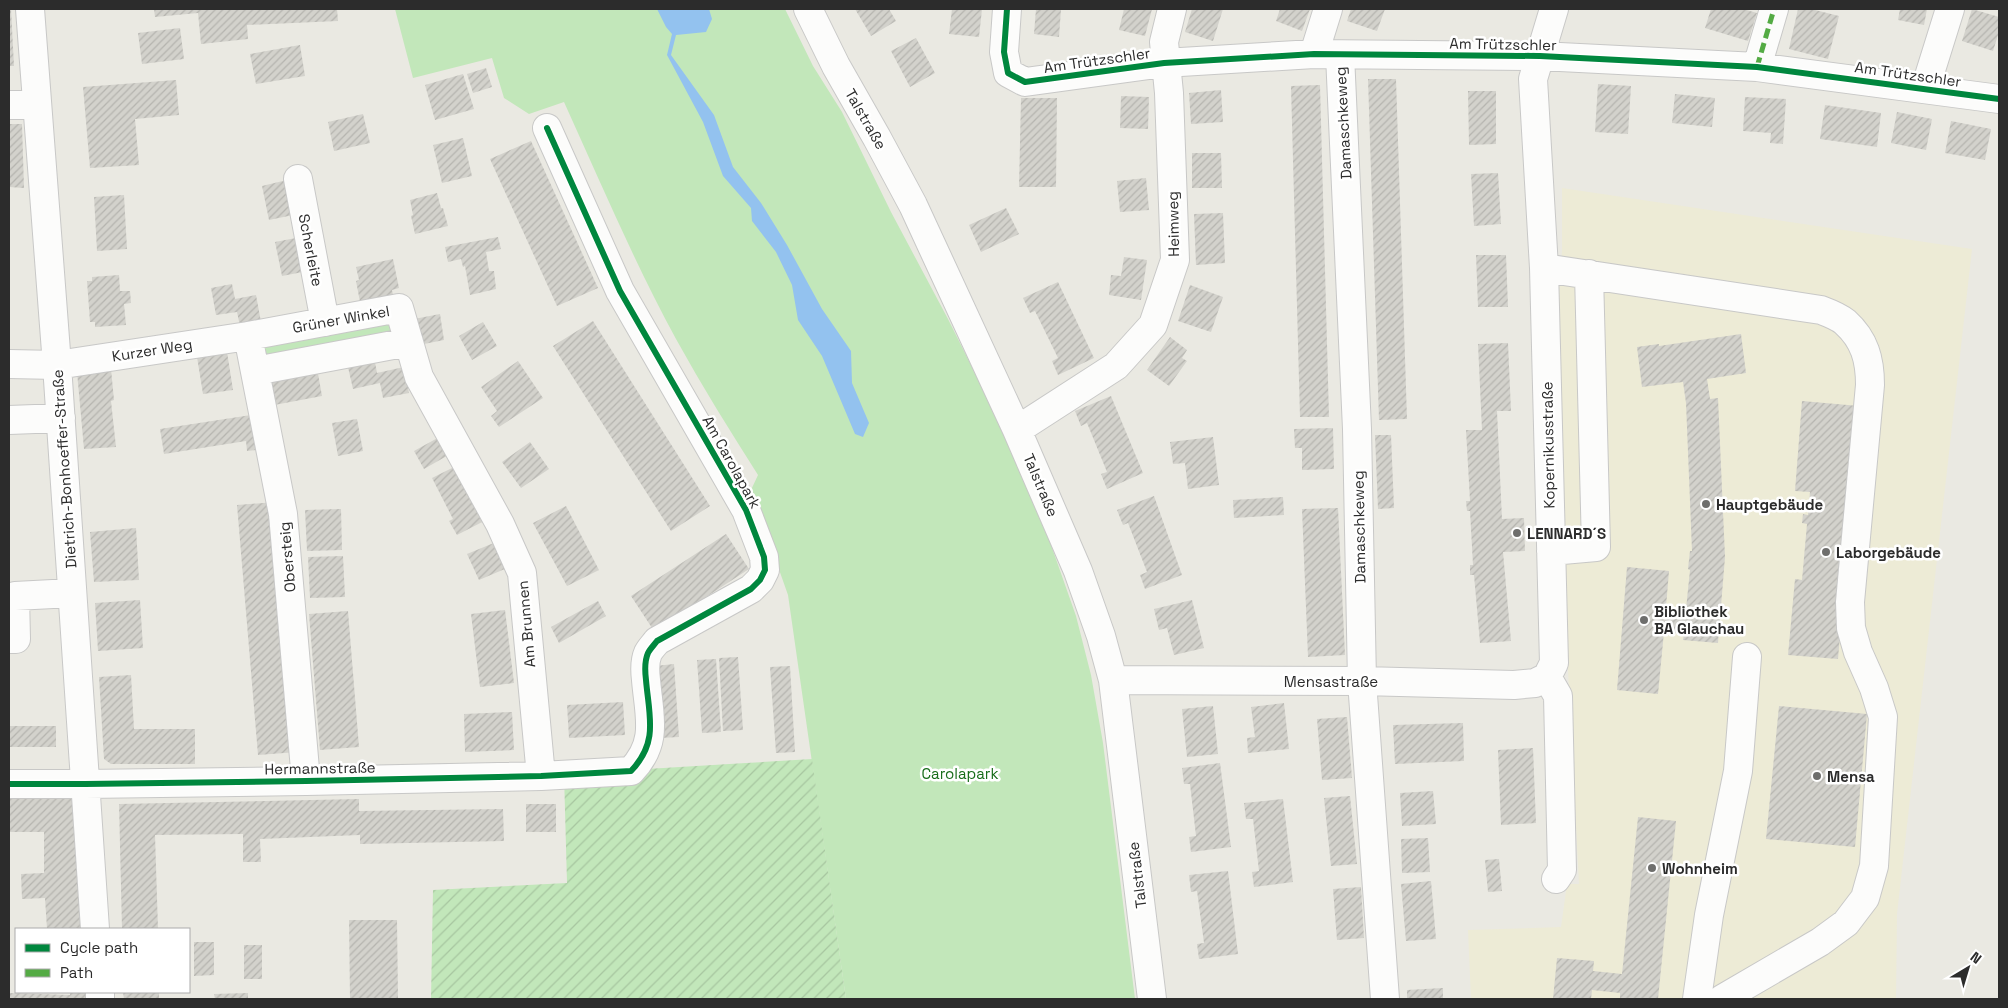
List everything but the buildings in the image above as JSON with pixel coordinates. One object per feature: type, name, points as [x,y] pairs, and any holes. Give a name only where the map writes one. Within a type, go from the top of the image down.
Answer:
[{"type":"street","name":"Dietrich-Bonhoeffer-Straße","points":[[30,9],[61,418],[95,928]]},
{"type":"street","name":"Talstraße","points":[[808,9],[836,66],[878,138],[913,205],[1017,430],[1078,571],[1101,636],[1113,680],[1152,999]]},
{"type":"street","name":"Am Trützschler","points":[[1007,9],[1004,52],[1008,73],[1024,82],[1164,63],[1327,55],[1540,56],[1757,67],[1999,100]]},
{"type":"street","name":"Heimweg","points":[[1017,430],[1116,366],[1153,325],[1175,260],[1169,93],[1164,63],[1164,42],[1172,9]]},
{"type":"street","name":"Damaschkeweg","points":[[1328,9],[1327,55],[1357,429],[1362,681],[1384,999]]},
{"type":"street","name":"Kopernikusstraße","points":[[1547,677],[1554,663],[1544,268],[1533,79],[1554,9]]},
{"type":"street","points":[[1757,67],[1774,9]]},
{"type":"street","points":[[1925,89],[1950,9]]},
{"type":"street","points":[[9,105],[36,105]]},
{"type":"street","name":"Am Carolapark","points":[[547,128],[620,291],[746,510],[764,557],[765,570],[760,580],[751,589],[657,641],[648,653],[644,667],[650,735],[647,750],[641,761],[632,771]]},
{"type":"street","name":"Scherleite","points":[[298,179],[325,322]]},
{"type":"street","points":[[1544,268],[1821,310],[1845,322],[1863,344],[1870,364],[1870,385],[1850,602],[1850,628],[1874,688],[1883,717],[1874,866],[1866,898],[1846,923],[1820,942],[1722,999]]},
{"type":"street","points":[[1551,551],[1596,547],[1589,274]]},
{"type":"street","name":"Grüner Winkel","points":[[248,336],[399,308],[419,377],[433,403]]},
{"type":"street","name":"Kurzer Weg","points":[[9,364],[57,365],[248,336]]},
{"type":"street","name":"Obersteig","points":[[248,336],[283,514],[306,781]]},
{"type":"street","points":[[255,372],[409,342]]},
{"type":"street","name":"Am Brunnen","points":[[433,403],[500,524],[522,573],[541,776]]},
{"type":"street","points":[[9,420],[61,418]]},
{"type":"street","points":[[9,639],[16,639],[15,596],[72,593]]},
{"type":"street","points":[[1697,999],[1709,915],[1738,771],[1747,657]]},
{"type":"street","points":[[1547,677],[1558,696],[1562,870],[1556,879]]},
{"type":"street","name":"Mensastraße","points":[[1113,680],[1362,681],[1514,685],[1535,683],[1547,677]]},
{"type":"street","name":"Hermannstraße","points":[[9,784],[306,781],[541,776],[632,771]]},
{"type":"shaded area","points":[[1562,188],[1972,249],[1897,914],[1896,999],[1471,999],[1468,930],[1561,927],[1567,884],[1579,884],[1568,670],[1558,306],[1562,250]]},
{"type":"green space","name":"Carolapark","points":[[395,9],[785,9],[813,66],[842,112],[891,212],[948,319],[989,401],[1037,505],[1076,616],[1091,675],[1103,743],[1135,999],[846,999],[788,595],[751,490],[758,475],[676,339],[646,281],[564,102],[529,114],[504,98],[492,58],[413,78]]},
{"type":"green space","points":[[391,320],[394,339],[264,364],[260,345]]},
{"type":"green space","points":[[812,759],[846,999],[431,999],[433,890],[567,883],[564,774]]},
{"type":"water","points":[[657,9],[709,9],[712,19],[706,32],[676,35],[671,55],[714,115],[733,167],[761,203],[787,245],[822,309],[851,351],[852,383],[869,423],[863,437],[855,434],[822,356],[798,320],[792,285],[776,252],[752,221],[751,208],[723,176],[703,122],[667,55],[672,34],[666,27]]},
{"type":"marked path","points":[[1757,67],[1774,9]]},
{"type":"cycle path","points":[[1007,9],[1004,52],[1008,73],[1025,82],[1164,63],[1314,54],[1540,56],[1757,67],[1999,99]]},
{"type":"cycle path","points":[[9,784],[306,781],[541,776],[631,771],[646,750],[649,739],[650,717],[645,667],[649,651],[657,641],[751,589],[760,580],[765,570],[764,557],[746,510],[620,291],[547,128]]},
{"type":"place","name":"Hauptgebäude","points":[[1706,504]]},
{"type":"place","name":"LENNARD´S","points":[[1517,533]]},
{"type":"place","name":"Laborgebäude","points":[[1826,552]]},
{"type":"place","name":"Bibliothek BA Glauchau","points":[[1644,620]]},
{"type":"place","name":"Mensa","points":[[1817,776]]},
{"type":"place","name":"Wohnheim","points":[[1652,868]]}]
